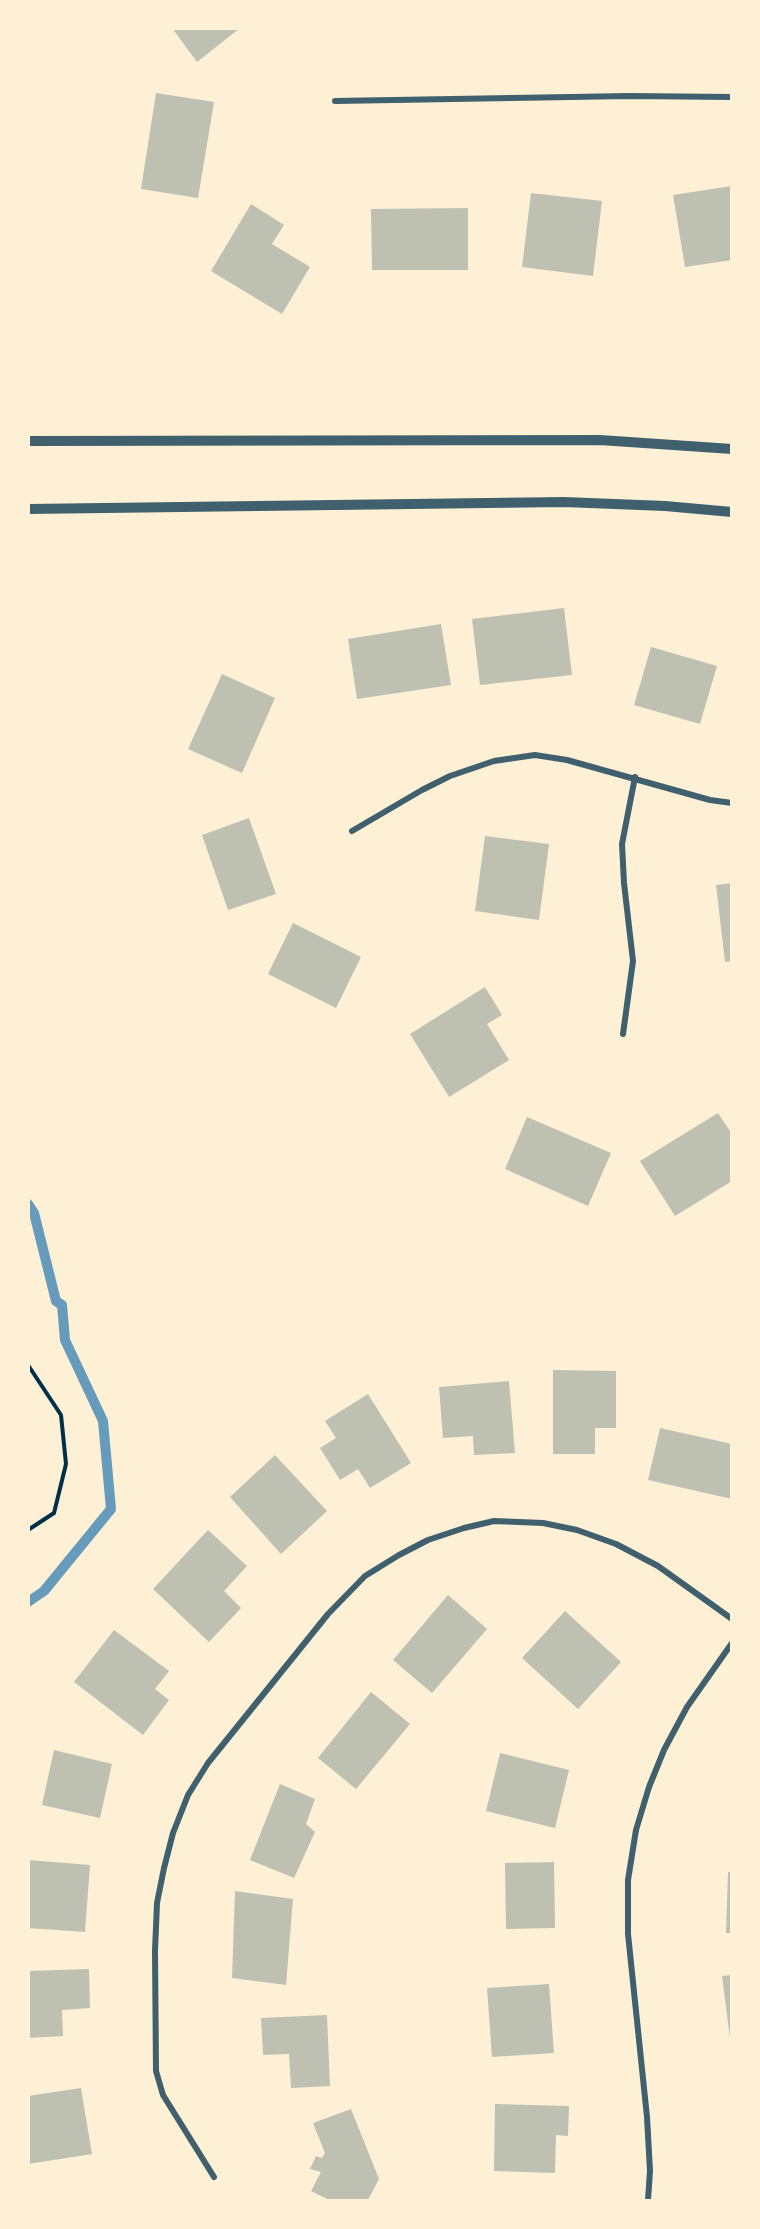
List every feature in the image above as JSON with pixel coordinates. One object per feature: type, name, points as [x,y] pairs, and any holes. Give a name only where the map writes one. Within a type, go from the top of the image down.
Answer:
[{"type":"street","points":[[335,101],[629,96],[732,97]]},
{"type":"street","points":[[28,441],[600,440],[732,449]]},
{"type":"street","points":[[28,509],[564,502],[732,513]]},
{"type":"street","points":[[352,831],[450,776],[494,761],[535,755],[567,760],[635,777],[710,800],[732,804]]},
{"type":"street","points":[[623,1034],[633,961],[622,844],[635,777]]},
{"type":"street","points":[[214,2177],[163,2095],[156,2071],[155,1952],[157,1903],[164,1868],[173,1833],[188,1795],[208,1763],[328,1614],[365,1576],[399,1555],[428,1540],[494,1521],[543,1523],[577,1530],[616,1544],[658,1566],[732,1619]]},
{"type":"street","points":[[648,2200],[650,2171],[648,2127],[628,1934],[628,1880],[636,1830],[649,1787],[664,1750],[687,1707],[732,1643]]},
{"type":"path","points":[[28,1365],[61,1415],[66,1464],[54,1513],[28,1530]]},
{"type":"building","points":[[172,28],[240,28],[197,62]]},
{"type":"building","points":[[156,93],[214,102],[198,198],[141,189]]},
{"type":"building","points":[[732,186],[732,260],[685,267],[673,195]]},
{"type":"building","points":[[531,193],[602,201],[593,276],[522,267]]},
{"type":"building","points":[[251,204],[284,225],[272,244],[310,267],[282,314],[211,271]]},
{"type":"building","points":[[468,208],[468,270],[372,270],[371,209]]},
{"type":"building","points":[[564,608],[572,675],[480,685],[472,619]]},
{"type":"building","points":[[441,624],[451,685],[357,699],[348,639]]},
{"type":"building","points":[[651,647],[717,666],[700,724],[634,705]]},
{"type":"building","points":[[222,674],[275,698],[242,773],[188,749]]},
{"type":"building","points":[[249,818],[276,894],[228,910],[202,835]]},
{"type":"building","points":[[485,836],[549,844],[539,920],[475,911]]},
{"type":"building","points":[[732,883],[732,961],[725,962],[716,885]]},
{"type":"building","points":[[293,923],[361,957],[336,1008],[268,974]]},
{"type":"building","points":[[485,987],[502,1015],[487,1024],[509,1060],[449,1097],[410,1034]]},
{"type":"building","points":[[718,1113],[732,1134],[732,1181],[675,1216],[640,1161]]},
{"type":"building","points":[[527,1117],[611,1153],[588,1206],[505,1169]]},
{"type":"building","points":[[553,1370],[616,1371],[616,1428],[595,1428],[595,1454],[553,1454]]},
{"type":"building","points":[[509,1381],[515,1453],[474,1455],[473,1436],[443,1438],[439,1387]]},
{"type":"building","points":[[368,1394],[411,1463],[370,1488],[358,1469],[340,1480],[320,1448],[336,1438],[325,1421]]},
{"type":"building","points":[[660,1428],[732,1444],[732,1499],[648,1480]]},
{"type":"building","points":[[275,1455],[327,1511],[281,1554],[230,1497]]},
{"type":"building","points":[[208,1530],[247,1566],[224,1591],[241,1608],[209,1642],[153,1589]]},
{"type":"building","points":[[448,1595],[487,1629],[432,1693],[393,1660]]},
{"type":"building","points":[[565,1611],[621,1662],[578,1709],[522,1658]]},
{"type":"building","points":[[114,1630],[169,1671],[155,1689],[169,1700],[143,1735],[74,1682]]},
{"type":"building","points":[[371,1692],[410,1724],[356,1789],[318,1758]]},
{"type":"building","points":[[54,1750],[112,1764],[100,1818],[42,1805]]},
{"type":"building","points":[[500,1753],[569,1770],[555,1828],[486,1811]]},
{"type":"building","points":[[280,1784],[315,1799],[306,1824],[315,1832],[294,1878],[250,1860]]},
{"type":"building","points":[[28,1860],[90,1865],[85,1932],[28,1928]]},
{"type":"building","points":[[554,1862],[555,1928],[506,1929],[505,1863]]},
{"type":"building","points":[[728,1872],[732,1872],[732,1933],[726,1933]]},
{"type":"building","points":[[235,1891],[293,1899],[286,1985],[232,1978]]},
{"type":"building","points":[[89,1969],[90,2008],[62,2010],[63,2036],[28,2038],[28,1971]]},
{"type":"building","points":[[732,1975],[732,2038],[730,2038],[722,1976]]},
{"type":"building","points":[[549,1984],[554,2053],[492,2057],[487,1988]]},
{"type":"building","points":[[327,2015],[330,2086],[291,2088],[289,2054],[263,2055],[261,2018]]},
{"type":"building","points":[[81,2088],[92,2154],[28,2164],[28,2096]]},
{"type":"building","points":[[495,2104],[569,2106],[568,2136],[556,2135],[555,2173],[494,2171]]},
{"type":"building","points":[[351,2109],[379,2179],[368,2200],[329,2200],[311,2191],[321,2172],[310,2169],[316,2156],[322,2158],[325,2153],[313,2123]]},
{"type":"waterway","points":[[28,1204],[34,1213],[56,1301],[62,1305],[65,1340],[103,1421],[111,1509],[44,1591],[28,1602]]}]
